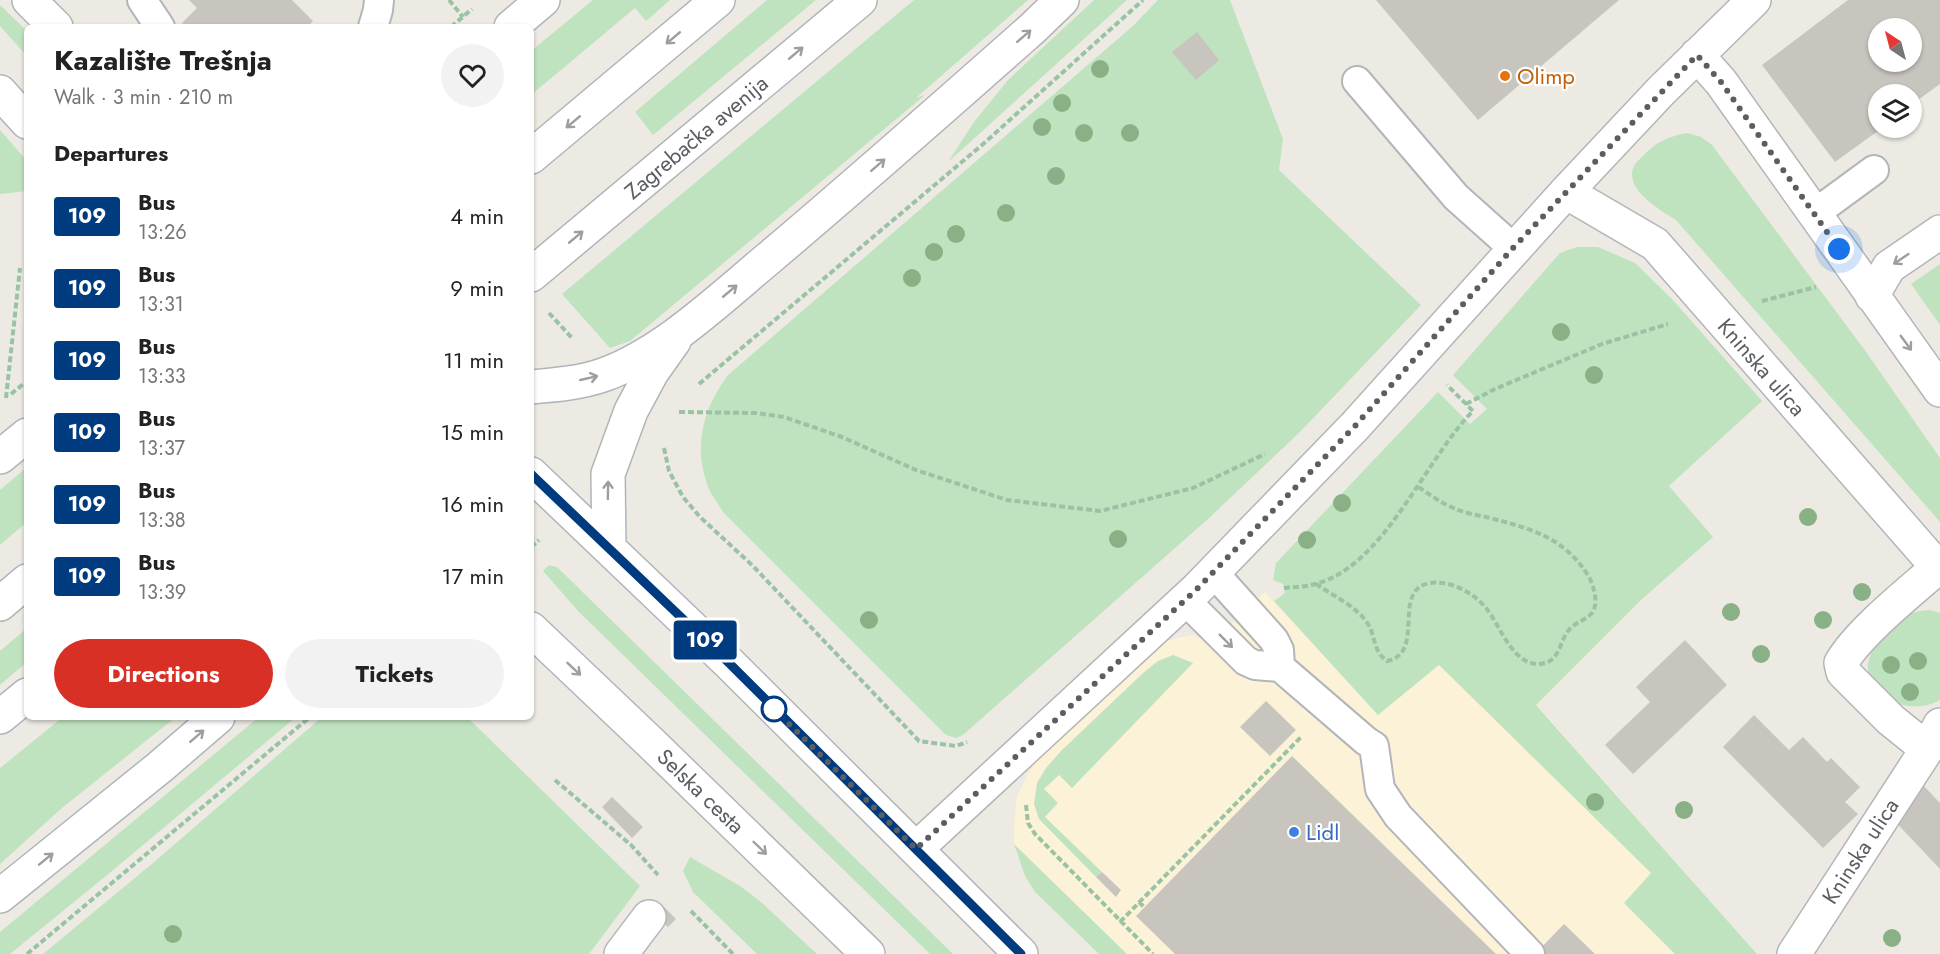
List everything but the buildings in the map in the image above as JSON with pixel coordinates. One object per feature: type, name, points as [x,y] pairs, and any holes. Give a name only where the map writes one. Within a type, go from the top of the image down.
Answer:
[{"type":"main road","points":[[29,0],[53,24]]},
{"type":"main road","points":[[515,24],[543,0]]},
{"type":"main road","points":[[534,154],[718,0]]},
{"type":"main road","name":"Zagrebačka avenija","points":[[534,272],[860,0]]},
{"type":"main road","points":[[534,387],[568,383],[603,375],[635,360],[685,329],[852,188],[1062,0]]},
{"type":"main road","points":[[916,849],[1213,572],[1355,426],[1513,248],[1566,192],[1697,55],[1755,0]]},
{"type":"main road","points":[[1697,55],[1721,82],[1940,390]]},
{"type":"main road","points":[[0,92],[24,119]]},
{"type":"main road","name":"Kninska ulica","points":[[1566,192],[1655,244],[1939,568],[1884,616],[1841,663],[1843,672],[1891,720],[1933,737],[1794,954]]},
{"type":"main road","points":[[1872,296],[1889,267],[1940,232]]},
{"type":"main road","points":[[609,548],[608,474],[632,411],[667,350],[685,329]]},
{"type":"main road","points":[[0,457],[24,437]]},
{"type":"main road","points":[[534,477],[729,663],[1021,954]]},
{"type":"main road","name":"Selska cesta","points":[[534,632],[868,954]]},
{"type":"main road","points":[[0,717],[24,697]]},
{"type":"main road","points":[[0,896],[215,720]]},
{"type":"main road","points":[[621,954],[650,917]]},
{"type":"lane","points":[[142,0],[158,24]]},
{"type":"lane","points":[[374,24],[379,0]]},
{"type":"lane","points":[[1357,81],[1456,197],[1513,248]]},
{"type":"lane","points":[[1814,214],[1874,170]]},
{"type":"lane","points":[[1213,572],[1274,640],[1279,650],[1280,667]]},
{"type":"lane","points":[[1185,600],[1246,661],[1255,665],[1280,667],[1374,746],[1380,789],[1398,816],[1530,954]]},
{"type":"path","points":[[449,0],[463,17]]},
{"type":"path","points":[[695,388],[982,145],[1143,0]]},
{"type":"path","points":[[455,24],[476,6]]},
{"type":"path","points":[[6,398],[20,268]]},
{"type":"path","points":[[1752,303],[1779,298],[1826,284]]},
{"type":"path","points":[[547,310],[579,346]]},
{"type":"path","points":[[1466,404],[1495,389],[1602,344],[1679,321]]},
{"type":"path","points":[[1279,589],[1316,584],[1343,572],[1365,554],[1447,442],[1473,411],[1445,383]]},
{"type":"path","points":[[680,404],[673,412],[756,412],[784,417],[842,437],[916,470],[1007,500],[1100,511],[1193,488],[1275,449]]},
{"type":"path","points":[[663,444],[669,471],[683,497],[700,517],[752,565],[919,741],[956,746],[968,741]]},
{"type":"path","points":[[1316,584],[1365,620],[1372,632],[1375,648],[1387,661],[1396,659],[1405,650],[1412,596],[1428,583],[1441,582],[1456,586],[1471,594],[1486,608],[1519,656],[1533,663],[1546,662],[1555,656],[1567,632],[1592,614],[1595,608],[1591,581],[1581,564],[1568,550],[1554,540],[1518,525],[1457,510],[1417,486]]},
{"type":"path","points":[[1120,922],[1328,709]]},
{"type":"path","points":[[28,954],[306,720]]},
{"type":"path","points":[[555,780],[631,845],[663,880]]},
{"type":"path","points":[[1026,799],[1028,823],[1035,834],[1153,954]]},
{"type":"path","points":[[1139,902],[1145,908]]},
{"type":"path","points":[[690,910],[733,954]]},
{"type":"shaded area","points":[[1265,592],[1378,715],[1476,633],[1757,954],[1099,954],[1035,892],[1025,876],[1014,844],[1017,797],[1038,758],[1158,646],[1166,641],[1190,635],[1212,642]]},
{"type":"green space","points":[[593,0],[670,0],[646,21],[635,8],[534,92],[534,49]]},
{"type":"green space","points":[[767,0],[816,0],[653,135],[635,112]]},
{"type":"green space","points":[[914,0],[1028,0],[916,98],[925,95],[630,341],[610,348],[562,294]]},
{"type":"green space","points":[[1094,0],[1127,0],[948,162],[974,122],[1008,80]]},
{"type":"green space","points":[[1158,0],[1230,0],[1283,139],[1279,170],[1421,305],[1300,432],[1208,519],[964,734],[956,738],[946,735],[723,512],[708,488],[703,469],[701,440],[703,427],[713,400],[728,375],[1133,26]]},
{"type":"green space","points":[[0,5],[24,28],[24,53],[0,26]]},
{"type":"green space","points":[[0,130],[24,158],[24,191],[0,194]]},
{"type":"green space","points":[[1687,133],[1701,137],[1712,145],[1864,349],[1940,458],[1940,522],[1676,220],[1653,205],[1638,191],[1632,175],[1636,163],[1658,143]]},
{"type":"green space","points":[[1577,247],[1598,247],[1635,263],[1672,299],[1762,401],[1669,486],[1713,537],[1642,599],[1536,705],[1757,954],[1675,954],[1624,903],[1651,873],[1439,665],[1378,715],[1274,601],[1285,593],[1283,584],[1273,580],[1276,563],[1438,392],[1470,424],[1487,409],[1453,375],[1560,253]]},
{"type":"green space","points":[[1940,264],[1940,325],[1911,284]]},
{"type":"green space","points":[[24,470],[24,525],[0,545],[0,490]]},
{"type":"green space","points":[[549,565],[557,567],[953,954],[930,954],[579,612],[543,571]]},
{"type":"green space","points":[[1930,610],[1940,613],[1940,700],[1929,705],[1917,706],[1893,702],[1882,696],[1869,677],[1868,664],[1871,655],[1875,647],[1901,619],[1916,612]]},
{"type":"green space","points":[[24,631],[24,665],[0,685],[0,651]]},
{"type":"green space","points":[[1173,655],[1193,663],[1072,788],[1059,775],[1044,789],[1058,803],[1045,817],[1102,872],[1096,877],[1039,819],[1034,804],[1037,783],[1061,751],[1143,673],[1158,661]]},
{"type":"green space","points":[[59,720],[172,720],[62,808],[0,864],[0,768]]},
{"type":"green space","points":[[255,720],[292,720],[10,954],[0,954],[0,932]]},
{"type":"green space","points":[[319,720],[470,720],[640,886],[589,954],[43,954],[153,863]]},
{"type":"green space","points":[[1014,844],[1127,954],[1099,954],[1035,892],[1025,876]]},
{"type":"green space","points":[[690,857],[740,886],[761,902],[817,954],[757,954],[693,892],[683,871]]},
{"type":"bus line","name":"109","points":[[534,477],[729,663],[1021,954]]},
{"type":"place","name":"Olimp","points":[[1505,76]]},
{"type":"place","name":"Lidl","points":[[1294,832]]},
{"type":"route","points":[[774,709],[916,849],[1197,589],[1355,426],[1513,248],[1697,55],[1721,82],[1839,249]]}]
